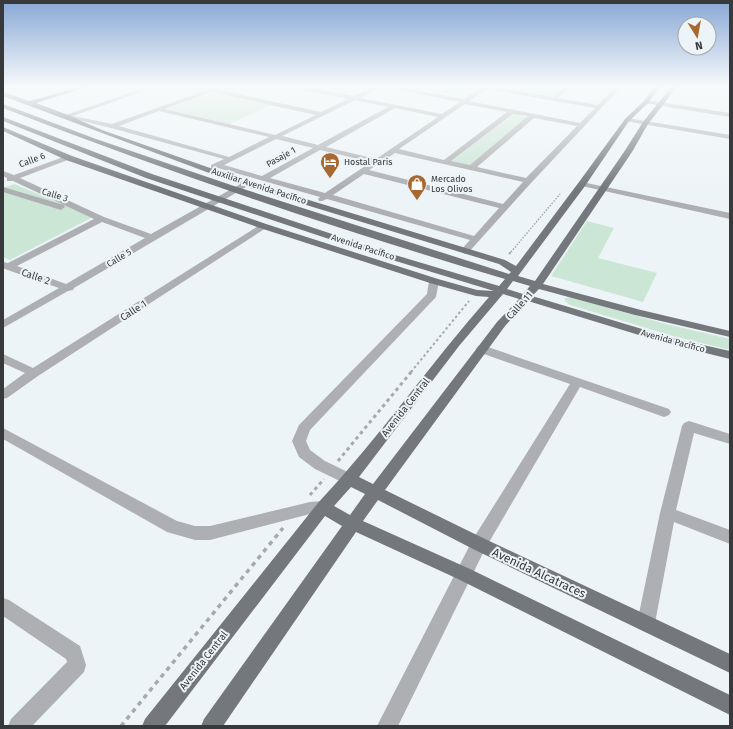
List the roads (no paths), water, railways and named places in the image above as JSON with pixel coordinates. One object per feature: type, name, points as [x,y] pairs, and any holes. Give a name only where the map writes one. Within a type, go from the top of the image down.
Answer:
[{"type":"main road","name":"Avenida Pacífico","points":[[8,121],[149,176],[499,293],[525,297],[669,341],[730,355]]},
{"type":"main road","name":"Avenida Pacífico","points":[[39,121],[134,156],[236,190],[514,274],[537,285],[665,319],[730,334]]},
{"type":"main road","name":"Auxiliar Avenida Pacífico","points":[[77,121],[100,131],[247,184],[502,262],[514,274]]},
{"type":"main road","name":"Avenida Central","points":[[152,726],[323,507],[349,479],[455,343],[514,274],[627,121]]},
{"type":"main road","points":[[537,285],[628,152],[645,123]]},
{"type":"main road","points":[[3,129],[69,158],[263,226],[476,293],[499,293]]},
{"type":"main road","name":"Calle 11","points":[[482,349],[501,324],[537,285]]},
{"type":"main road","points":[[211,726],[375,492],[482,349]]},
{"type":"main road","name":"Avenida Alcatraces","points":[[349,479],[479,544],[730,664]]},
{"type":"main road","points":[[323,507],[352,524],[464,574],[730,705]]},
{"type":"street","points":[[89,121],[230,159]]},
{"type":"street","points":[[100,131],[126,121]]},
{"type":"street","points":[[210,121],[377,161]]},
{"type":"street","points":[[208,170],[308,121]]},
{"type":"street","name":"Pasaje 1","points":[[262,178],[367,121]]},
{"type":"street","points":[[314,204],[435,121]]},
{"type":"street","points":[[446,162],[499,121]]},
{"type":"street","points":[[471,168],[526,121]]},
{"type":"street","points":[[560,121],[582,125]]},
{"type":"street","points":[[465,251],[528,181],[586,121]]},
{"type":"street","points":[[634,121],[730,137]]},
{"type":"street","points":[[392,150],[528,181]]},
{"type":"street","name":"Calle 6","points":[[3,182],[69,158]]},
{"type":"street","points":[[217,165],[476,239]]},
{"type":"street","points":[[362,171],[506,207]]},
{"type":"street","name":"Calle 3","points":[[3,173],[101,219]]},
{"type":"street","points":[[236,190],[247,184]]},
{"type":"street","points":[[582,184],[730,216]]},
{"type":"street","name":"Calle 3","points":[[3,189],[101,219],[153,238]]},
{"type":"street","name":"Calle 5","points":[[3,325],[236,190]]},
{"type":"street","points":[[6,266],[101,219]]},
{"type":"street","name":"Calle 1","points":[[3,395],[34,373],[263,226]]},
{"type":"street","name":"Calle 2","points":[[6,266],[69,288]]},
{"type":"street","points":[[349,479],[320,465],[304,452],[299,440],[304,428],[432,295],[434,281]]},
{"type":"street","points":[[482,349],[664,412]]},
{"type":"street","points":[[3,358],[34,373]]},
{"type":"street","points":[[387,726],[479,544],[577,382]]},
{"type":"street","points":[[646,623],[668,513],[689,426],[730,439]]},
{"type":"street","points":[[3,433],[174,527],[195,533],[210,533],[323,507]]},
{"type":"street","points":[[668,513],[730,537]]},
{"type":"street","points":[[3,606],[73,653],[77,665],[18,726]]},
{"type":"place","name":"Hostal Paris","points":[[330,179]]},
{"type":"place","name":"Mercado Los Olivos","points":[[417,201]]}]
